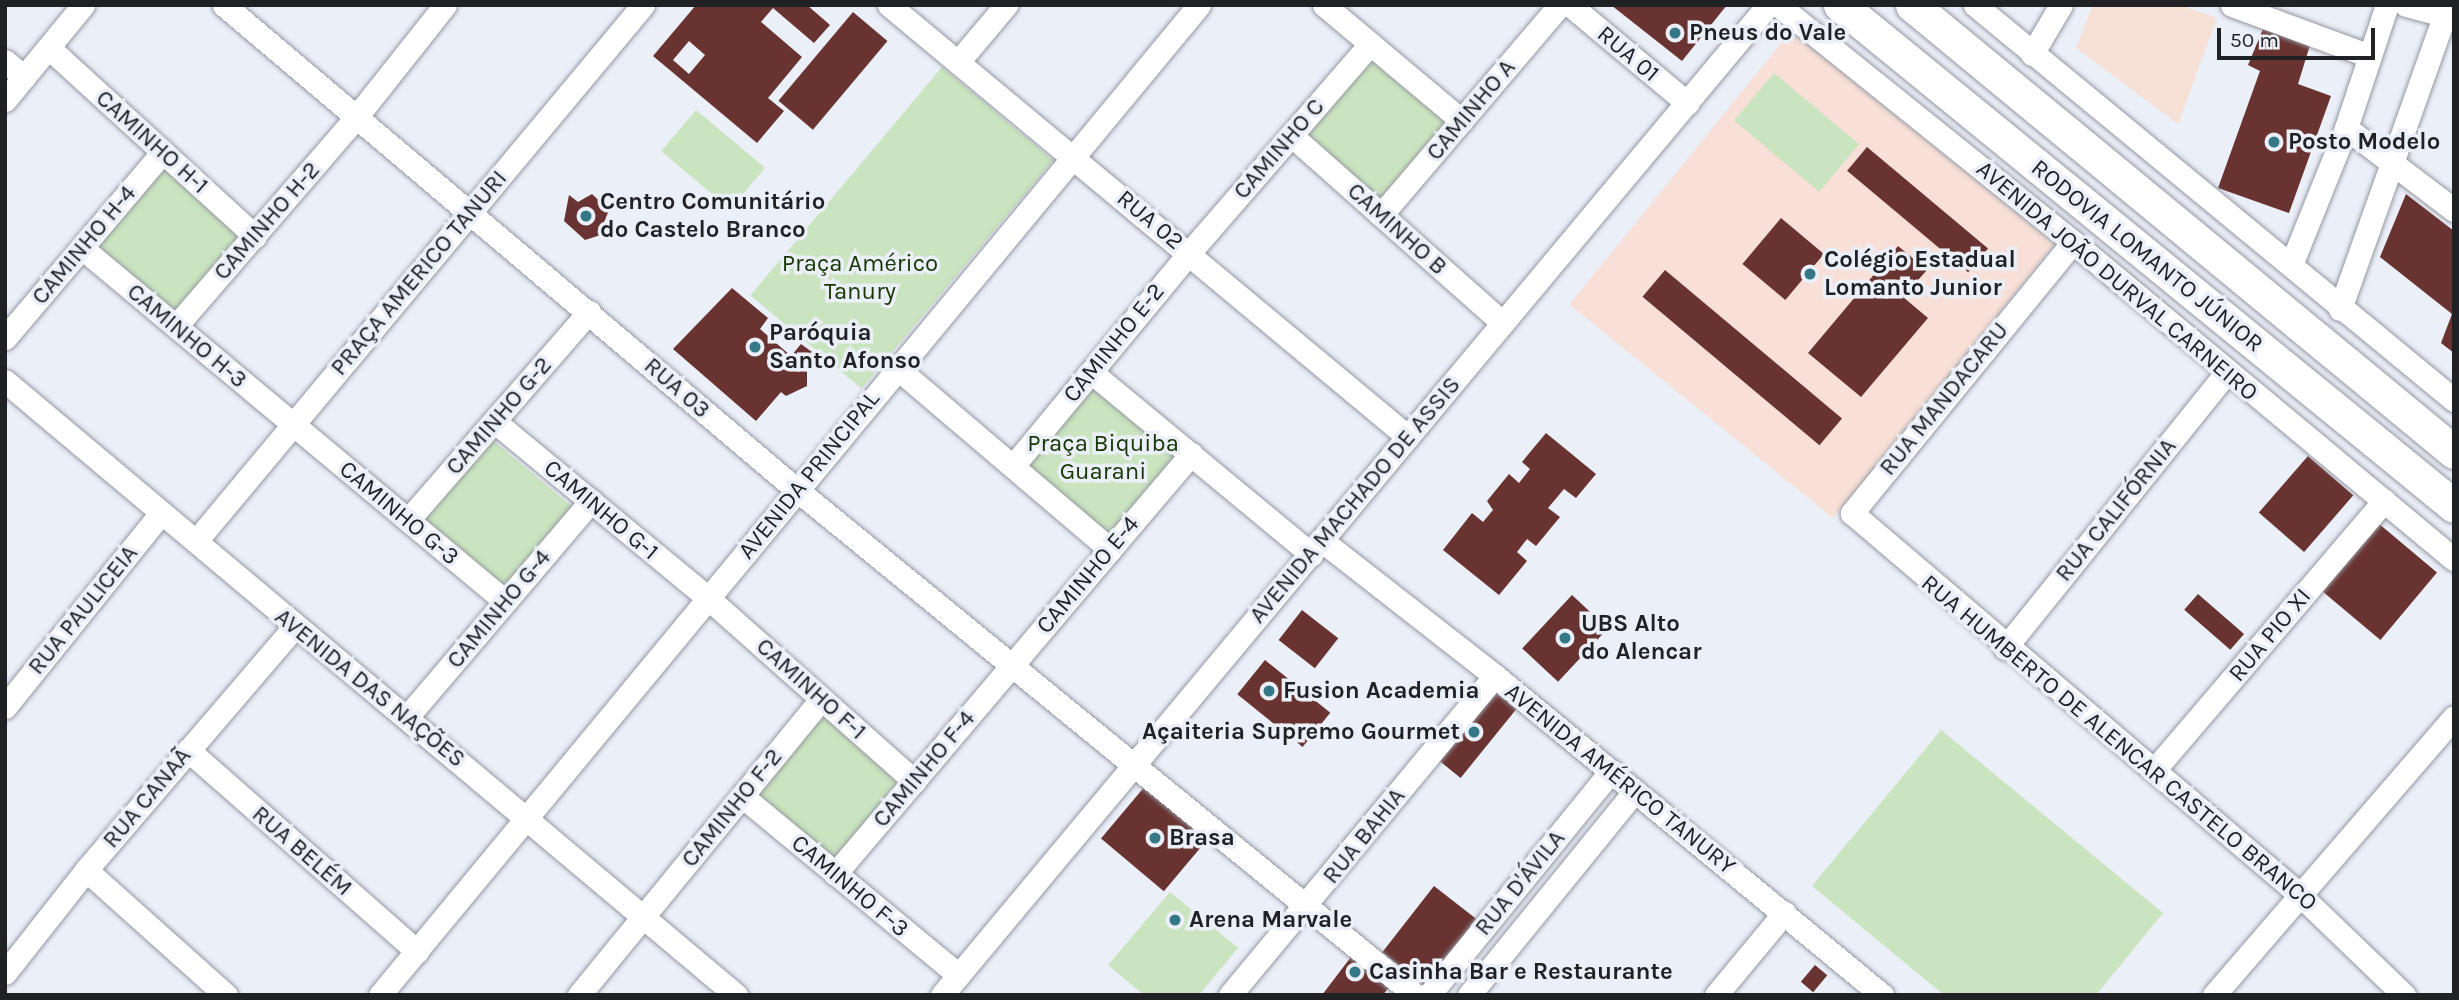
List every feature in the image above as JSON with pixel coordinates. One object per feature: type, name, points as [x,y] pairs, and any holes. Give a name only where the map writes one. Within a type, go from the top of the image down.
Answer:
[{"type":"highway","name":"RODOVIA LOMANTO JÚNIOR","points":[[1840,5],[2454,506]]},
{"type":"highway","name":"RODOVIA LOMANTO JÚNIOR","points":[[1912,5],[2454,453]]},
{"type":"street","points":[[5,100],[83,5]]},
{"type":"street","name":"RUA 03","points":[[224,5],[471,211],[797,490],[1416,995]]},
{"type":"street","name":"CAMINHO H-2","points":[[176,326],[357,116],[444,5]]},
{"type":"street","name":"PRAÇA AMERICO TANURI","points":[[196,541],[643,5]]},
{"type":"street","name":"RUA 02","points":[[889,5],[1408,437]]},
{"type":"street","points":[[958,62],[1006,5]]},
{"type":"street","name":"AVENIDA PRINCIPAL","points":[[380,995],[1072,155],[1199,5]]},
{"type":"street","points":[[1324,5],[1462,121]]},
{"type":"street","name":"CAMINHO A","points":[[1381,215],[1560,5]]},
{"type":"street","name":"RUA 01","points":[[1570,5],[1687,103]]},
{"type":"street","name":"AVENIDA MACHADO DE ASSIS","points":[[942,995],[1768,5]]},
{"type":"street","name":"AVENIDA JOÃO DURVAL CARNEIRO","points":[[1778,5],[2073,242],[2454,559]]},
{"type":"street","points":[[1975,5],[2291,265],[2340,309],[2454,400]]},
{"type":"street","points":[[2032,54],[2061,5]]},
{"type":"street","points":[[2232,5],[2370,57]]},
{"type":"street","points":[[2291,265],[2346,128],[2387,5]]},
{"type":"street","points":[[2406,5],[2433,12],[2447,7]]},
{"type":"street","points":[[2340,309],[2447,7]]},
{"type":"street","name":"CAMINHO C","points":[[1189,253],[1370,44]]},
{"type":"street","name":"CAMINHO H-1","points":[[49,48],[255,236]]},
{"type":"street","points":[[5,61],[24,77]]},
{"type":"street","points":[[2346,128],[2454,211]]},
{"type":"street","name":"CAMINHO B","points":[[1291,135],[1503,323]]},
{"type":"street","name":"CAMINHO H-4","points":[[5,338],[163,152]]},
{"type":"street","name":"RUA MANDACARU","points":[[1868,492],[2073,242]]},
{"type":"street","name":"CAMINHO H-3","points":[[82,248],[293,424]]},
{"type":"street","name":"CAMINHO E-2","points":[[1013,466],[1189,253]]},
{"type":"street","name":"CAMINHO G-2","points":[[408,520],[589,312]]},
{"type":"street","points":[[897,368],[1111,549]]},
{"type":"street","name":"AVENIDA AMÉRICO TANURY","points":[[1091,372],[1191,454],[1495,676],[1882,995]]},
{"type":"street","name":"RUA CALIFÓRNIA","points":[[2006,648],[2227,372]]},
{"type":"street","name":"AVENIDA DAS NAÇÕES","points":[[9,392],[196,541],[294,627],[526,816],[642,918],[736,995]]},
{"type":"street","name":"CAMINHO G-1","points":[[494,421],[708,598]]},
{"type":"street","name":"CAMINHO G-3","points":[[293,424],[505,601]]},
{"type":"street","name":"CAMINHO E-4","points":[[1012,664],[1191,454]]},
{"type":"street","name":"RUA HUMBERTO DE ALENCAR CASTELO BRANCO","points":[[1868,492],[1852,513],[2006,648],[2155,769],[2299,894],[2404,995]]},
{"type":"street","name":"RUA PIO XI","points":[[2155,769],[2384,500]]},
{"type":"street","name":"CAMINHO G-4","points":[[407,717],[590,501]]},
{"type":"street","name":"RUA PAULICEIA","points":[[5,707],[161,513]]},
{"type":"street","name":"CAMINHO F-1","points":[[708,598],[914,781]]},
{"type":"street","name":"RUA CANAÃ","points":[[5,973],[86,870],[294,627]]},
{"type":"street","name":"CAMINHO F-4","points":[[835,874],[1012,664]]},
{"type":"street","name":"RUA BAHIA","points":[[1230,995],[1308,905],[1495,676]]},
{"type":"street","name":"CAMINHO F-2","points":[[579,995],[821,699]]},
{"type":"street","points":[[2214,995],[2454,717]]},
{"type":"street","name":"RUA BELÉM","points":[[188,750],[417,951]]},
{"type":"street","name":"RUA D'ÁVILA","points":[[1429,995],[1611,771]]},
{"type":"street","name":"RUA D'ÁVILA","points":[[1474,988],[1635,792]]},
{"type":"street","name":"CAMINHO F-3","points":[[742,796],[958,975]]},
{"type":"street","points":[[86,870],[226,995]]},
{"type":"street","points":[[1716,995],[1784,913]]},
{"type":"street","points":[[1454,964],[1474,988]]},
{"type":"shaded area","points":[[2093,5],[2180,5],[2217,18],[2178,124],[2076,48]]},
{"type":"shaded area","name":"Colégio Estadual Lomanto Junior","points":[[1791,31],[2054,244],[1833,518],[1569,305]]},
{"type":"green space","points":[[1367,51],[1452,122],[1385,202],[1300,131]]},
{"type":"green space","name":"Praça Américo Tanury","points":[[942,67],[1053,160],[862,388],[750,295]]},
{"type":"green space","points":[[1774,73],[1859,144],[1819,192],[1734,120]]},
{"type":"green space","points":[[696,110],[765,168],[730,209],[661,151]]},
{"type":"green space","points":[[162,168],[245,238],[177,319],[94,249]]},
{"type":"green space","name":"Praça Biquiba Guarani","points":[[1096,379],[1181,448],[1110,536],[1025,467]]},
{"type":"green space","points":[[489,437],[572,506],[500,591],[418,522]]},
{"type":"green space","points":[[822,710],[905,780],[832,868],[748,798]]},
{"type":"green space","points":[[1941,730],[2163,913],[2096,995],[1944,995],[1812,886]]},
{"type":"green space","name":"Arena Marvale","points":[[1170,892],[1238,948],[1199,995],[1144,995],[1108,965]]},
{"type":"building","points":[[696,5],[807,5],[830,25],[814,43],[773,8],[761,22],[802,57],[768,98],[784,111],[757,143],[653,56]],"holes":[[[689,41],[705,55],[689,74],[673,60]]]},
{"type":"building","name":"Pneus do Vale","points":[[1611,5],[1727,5],[1682,61]]},
{"type":"building","points":[[853,12],[887,41],[813,130],[778,101]]},
{"type":"building","points":[[2263,29],[2310,45],[2298,84],[2331,96],[2289,213],[2218,188],[2260,71],[2248,65]]},
{"type":"building","points":[[1867,147],[1988,249],[1968,272],[1847,171]]},
{"type":"building","name":"Centro Comunitário do Castelo Branco","points":[[592,194],[609,210],[603,225],[610,232],[585,240],[564,221],[569,195],[578,202]]},
{"type":"building","points":[[2406,194],[2454,231],[2454,353],[2441,343],[2452,314],[2380,257]]},
{"type":"building","points":[[1781,218],[1824,254],[1785,300],[1742,264]]},
{"type":"building","points":[[1898,246],[1927,270],[1903,297],[1928,318],[1861,397],[1808,353]]},
{"type":"building","points":[[1665,270],[1842,418],[1819,445],[1643,297]]},
{"type":"building","points":[[732,288],[768,318],[760,329],[791,356],[801,344],[812,352],[802,365],[807,372],[807,386],[786,396],[781,392],[756,421],[673,349]]},
{"type":"building","points":[[1546,433],[1596,474],[1576,498],[1564,489],[1548,508],[1560,517],[1536,546],[1527,539],[1517,552],[1527,561],[1499,595],[1443,550],[1472,513],[1483,522],[1493,510],[1487,501],[1509,474],[1519,483],[1530,469],[1522,462]]},
{"type":"building","points":[[2308,456],[2353,495],[2304,552],[2259,513]]},
{"type":"building","points":[[2378,523],[2437,572],[2380,640],[2321,590]]},
{"type":"building","points":[[2198,594],[2244,634],[2230,650],[2184,610]]},
{"type":"building","name":"UBS Alto do Alencar","points":[[1572,595],[1608,628],[1558,682],[1522,648]]},
{"type":"building","points":[[1302,610],[1338,638],[1315,668],[1279,640]]},
{"type":"building","points":[[1265,660],[1330,713],[1303,747],[1237,694]]},
{"type":"building","name":"Açaiteria Supremo Gourmet","points":[[1490,686],[1517,708],[1461,778],[1433,756]]},
{"type":"building","name":"Brasa","points":[[1146,785],[1209,838],[1164,891],[1101,839]]},
{"type":"building","points":[[1434,886],[1479,921],[1427,987],[1382,952]]},
{"type":"building","name":"Casinha Bar e Restaurante","points":[[1351,957],[1389,987],[1383,995],[1322,995]]},
{"type":"building","points":[[1815,965],[1827,975],[1813,992],[1801,982]]},
{"type":"place","name":"Pneus do Vale","points":[[1675,33]]},
{"type":"place","name":"Posto Modelo","points":[[2274,142]]},
{"type":"place","name":"Centro Comunitário do Castelo Branco","points":[[586,216]]},
{"type":"place","name":"Colégio Estadual Lomanto Junior","points":[[1810,274]]},
{"type":"place","name":"Paróquia Santo Afonso","points":[[755,347]]},
{"type":"place","name":"UBS Alto do Alencar","points":[[1565,638]]},
{"type":"place","name":"Fusion Academia","points":[[1269,691]]},
{"type":"place","name":"Açaiteria Supremo Gourmet","points":[[1474,732]]},
{"type":"place","name":"Brasa","points":[[1155,838]]},
{"type":"place","name":"Arena Marvale","points":[[1175,920]]},
{"type":"place","name":"Casinha Bar e Restaurante","points":[[1355,972]]}]
